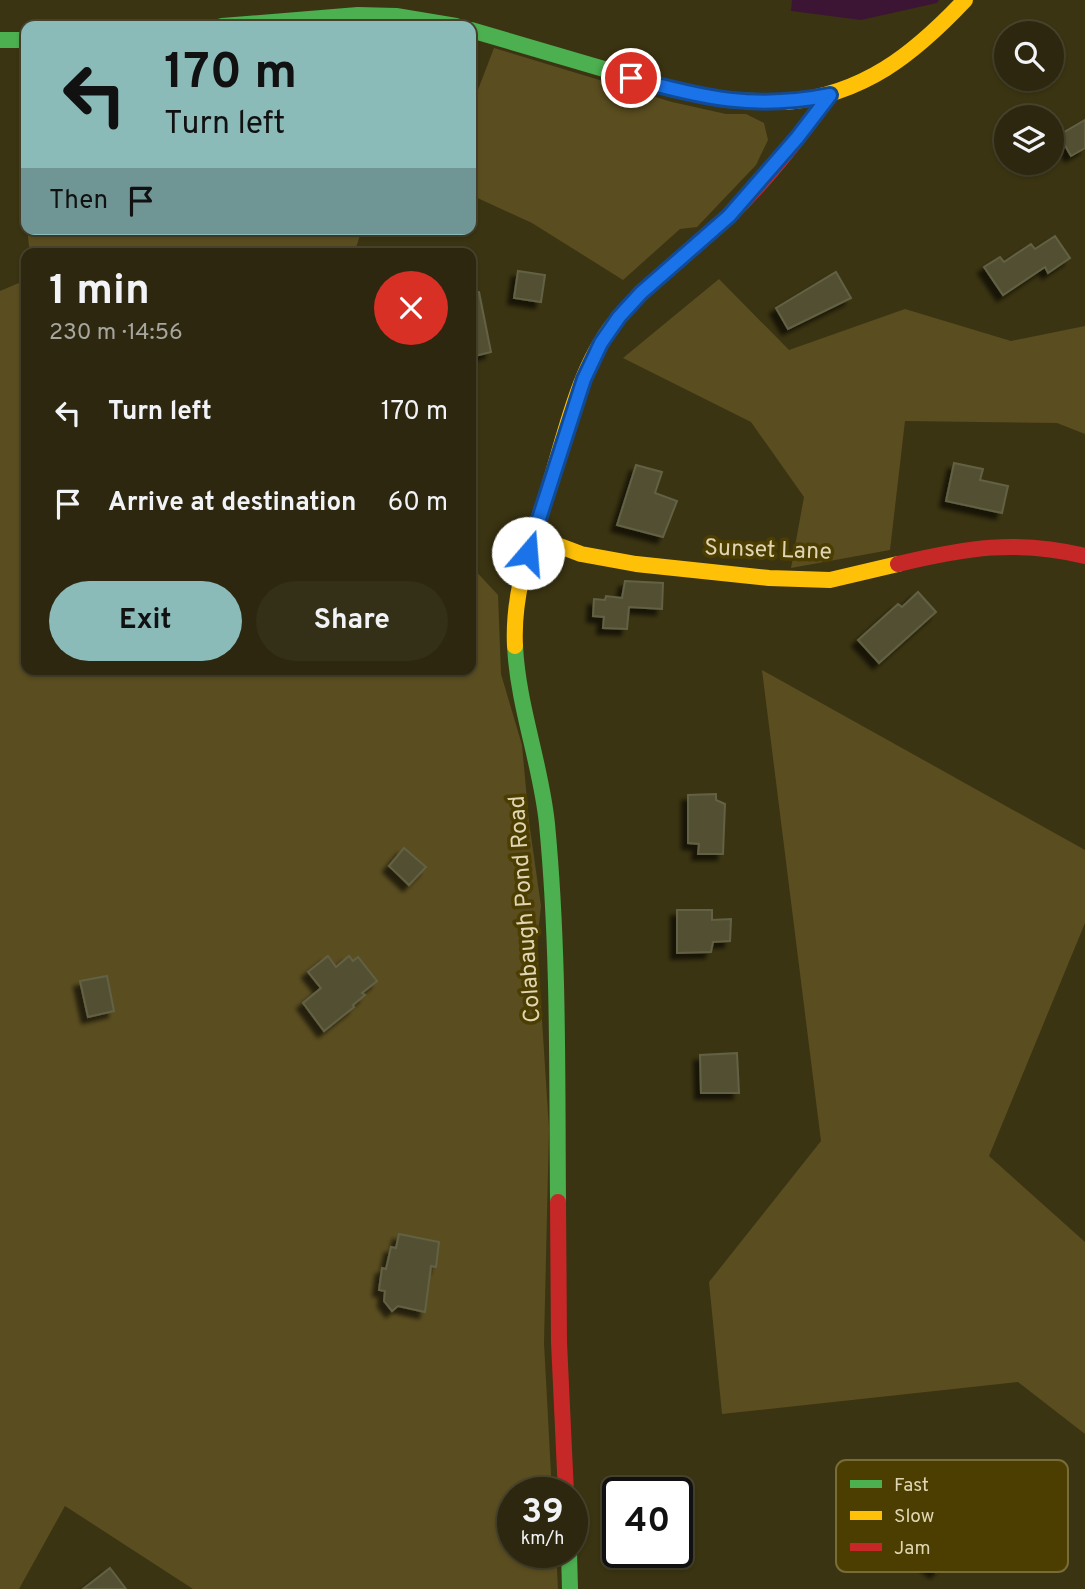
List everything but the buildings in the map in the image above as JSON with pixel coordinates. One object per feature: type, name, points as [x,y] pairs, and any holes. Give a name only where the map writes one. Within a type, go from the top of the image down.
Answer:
[{"type":"street","points":[[476,31],[672,89],[726,100],[776,103],[830,95],[869,79],[926,38],[965,0]]},
{"type":"street","points":[[284,21],[358,15],[396,16],[426,21]]},
{"type":"street","points":[[0,40],[21,40]]},
{"type":"street","name":"Colabaugh Pond Road","points":[[565,1477],[560,1412],[558,1066],[551,878],[542,794],[513,650],[515,607],[522,569],[584,379],[601,343],[619,317],[641,293],[729,216],[797,138],[830,95]]},
{"type":"street","name":"Sunset Lane","points":[[533,536],[581,554],[636,564],[693,572],[806,580],[830,580],[912,561],[988,548],[1045,547],[1085,556]]},
{"type":"street","points":[[569,1568],[570,1589]]},
{"type":"shaded area","points":[[792,0],[939,0],[937,3],[861,20],[791,11]]},
{"type":"shaded area","points":[[494,48],[672,102],[726,114],[746,114],[764,123],[768,140],[756,165],[697,227],[680,229],[623,280],[532,223],[476,197],[476,95]]},
{"type":"shaded area","points":[[28,235],[360,235],[356,248],[29,248]]},
{"type":"shaded area","points":[[719,279],[789,350],[905,309],[1011,341],[1085,326],[1085,434],[1057,423],[905,421],[890,550],[791,568],[804,497],[751,422],[623,358]]},
{"type":"shaded area","points":[[21,282],[21,675],[476,675],[476,571],[498,595],[501,674],[522,745],[541,906],[537,943],[549,1128],[544,1343],[551,1477],[497,1477],[497,1568],[557,1568],[558,1589],[193,1589],[65,1506],[19,1589],[0,1589],[0,291]]},
{"type":"shaded area","points":[[762,670],[1085,850],[1085,923],[989,1156],[1085,1242],[1085,1434],[1018,1382],[722,1414],[709,1282],[821,1141]]},
{"type":"traffic: fast","points":[[284,21],[358,15],[396,16],[426,21]]},
{"type":"traffic: fast","points":[[476,31],[672,89],[727,100],[787,102]]},
{"type":"traffic: fast","points":[[0,40],[21,40]]},
{"type":"traffic: fast","points":[[515,646],[520,691],[544,802],[551,871],[557,1013],[558,1202]]},
{"type":"traffic: fast","points":[[569,1568],[570,1589]]},
{"type":"traffic: slow","points":[[787,102],[815,98],[840,90],[885,69],[926,38],[965,0]]},
{"type":"traffic: slow","points":[[515,646],[521,582],[569,418],[592,358],[615,322]]},
{"type":"traffic: slow","points":[[533,536],[581,554],[636,564],[769,578],[830,580],[898,564]]},
{"type":"traffic: jam","points":[[615,322],[641,294],[740,205],[781,160],[830,95]]},
{"type":"traffic: jam","points":[[898,564],[969,550],[1014,547],[1085,556]]},
{"type":"traffic: jam","points":[[558,1202],[559,1342],[565,1477]]},
{"type":"route","points":[[528,553],[584,379],[601,343],[619,317],[641,293],[729,216],[812,121],[830,95],[776,103],[750,103],[697,95],[631,78]]}]
